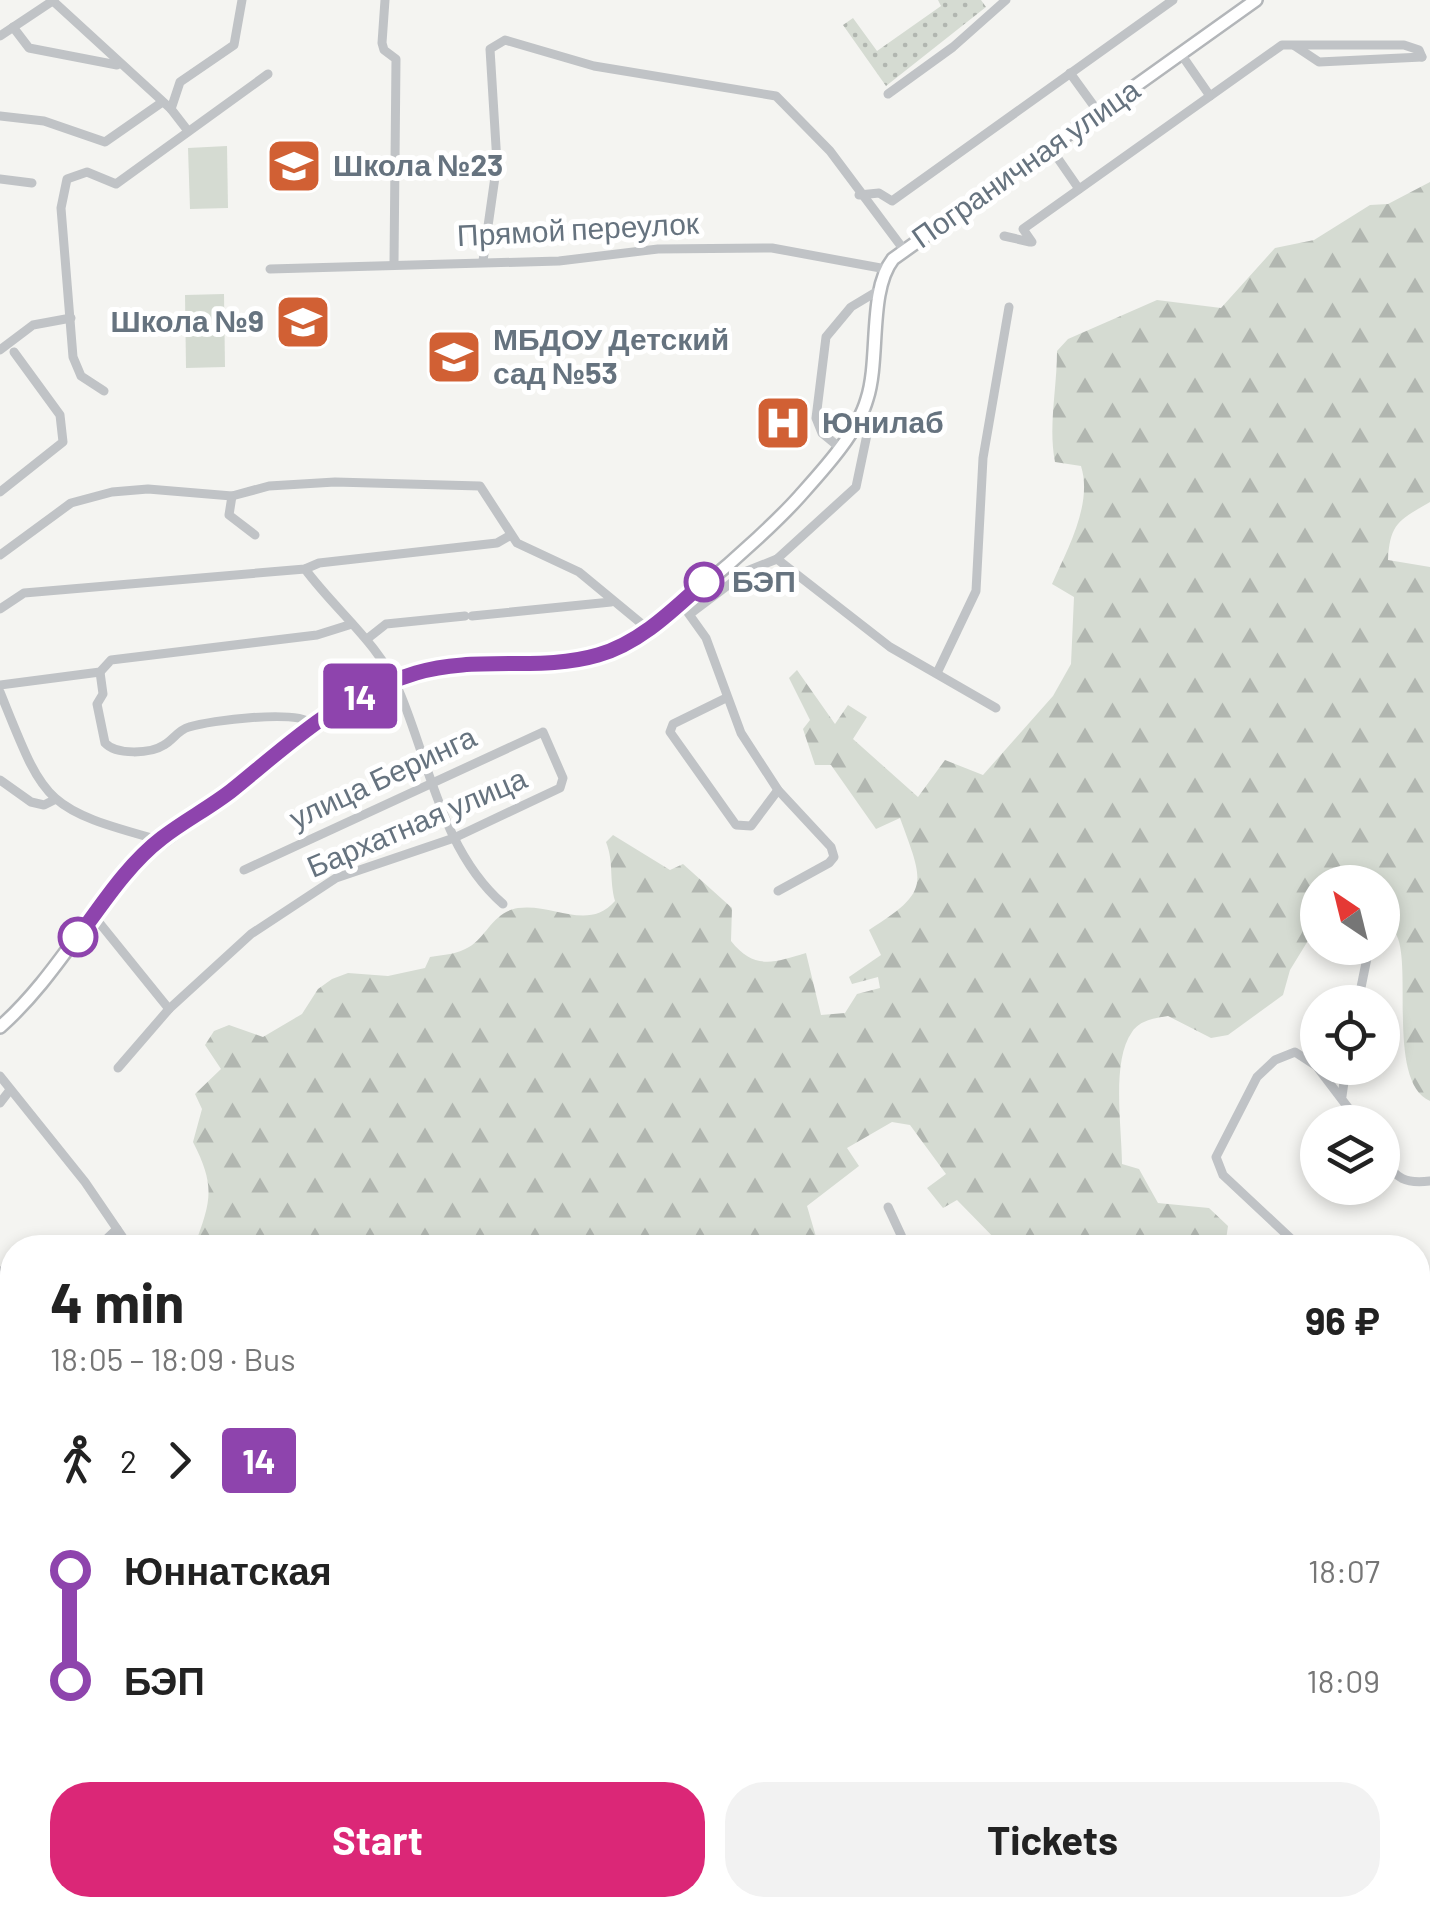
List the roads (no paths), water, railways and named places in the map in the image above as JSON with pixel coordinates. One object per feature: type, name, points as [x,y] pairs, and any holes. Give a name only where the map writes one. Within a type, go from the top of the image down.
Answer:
[{"type":"main road","name":"Пограничная улица","points":[[0,1027],[38,989],[158,840],[218,800],[311,724],[393,681],[460,664],[594,656],[685,608],[790,506],[839,446],[865,406],[886,268],[904,250],[1256,0]]},
{"type":"street","points":[[0,36],[54,0],[119,66],[172,110],[188,131]]},
{"type":"street","points":[[172,110],[180,82],[234,45],[242,0]]},
{"type":"street","points":[[385,0],[382,44],[396,59],[394,263]]},
{"type":"street","points":[[888,94],[953,47],[1006,0]]},
{"type":"street","points":[[859,194],[878,192],[892,201],[1173,0]]},
{"type":"street","points":[[13,27],[29,48],[119,66]]},
{"type":"street","points":[[483,260],[497,163],[490,49],[505,40],[594,66],[770,94],[820,139],[904,250]]},
{"type":"street","points":[[1004,236],[1032,242],[1023,229],[1282,45],[1295,45],[1404,45],[1419,50],[1422,57],[1319,62],[1295,45]]},
{"type":"street","points":[[1181,54],[1210,96]]},
{"type":"street","points":[[1070,73],[1099,113]]},
{"type":"street","points":[[104,391],[81,376],[73,357],[61,208],[67,179],[87,172],[116,184],[268,74]]},
{"type":"street","points":[[0,116],[44,121],[105,142],[161,103]]},
{"type":"street","points":[[1050,148],[1079,189]]},
{"type":"street","points":[[0,179],[32,183]]},
{"type":"street","name":"Прямой переулок","points":[[270,269],[483,260],[560,261],[658,248],[772,248],[886,268]]},
{"type":"street","points":[[839,446],[822,433],[816,418],[826,336],[851,307],[882,289]]},
{"type":"street","points":[[936,673],[976,591],[982,458],[1009,307]]},
{"type":"street","points":[[0,350],[33,325],[71,318]]},
{"type":"street","points":[[0,492],[62,442],[60,416],[14,352]]},
{"type":"street","points":[[778,891],[834,856],[824,837],[778,790],[740,733],[706,638],[685,608],[747,571],[778,560],[856,487],[869,426],[865,406]]},
{"type":"street","points":[[0,555],[77,500],[148,489],[232,496],[270,486],[335,482],[480,486],[511,535],[530,552],[586,577],[611,602],[649,629]]},
{"type":"street","points":[[232,496],[229,515],[255,535]]},
{"type":"street","points":[[0,609],[24,594],[305,569],[320,562],[497,543],[511,535]]},
{"type":"street","points":[[778,560],[890,647],[996,708]]},
{"type":"street","points":[[305,569],[367,640],[393,681],[454,838],[471,871],[503,904]]},
{"type":"street","points":[[367,640],[386,624],[611,602]]},
{"type":"street","points":[[158,840],[89,821],[54,800],[32,767],[0,689],[100,672],[111,660],[316,635],[352,624]]},
{"type":"street","points":[[100,672],[103,694],[97,704],[105,743],[122,752],[163,747],[186,727],[252,717],[269,720],[296,716],[311,724]]},
{"type":"street","points":[[726,698],[672,724],[670,732],[736,825],[751,826],[778,790]]},
{"type":"street","name":"улица Беринга","points":[[244,870],[543,732]]},
{"type":"street","name":"Бархатная улица","points":[[118,1068],[169,1009],[252,934],[336,878],[454,838],[560,788],[563,778],[543,732]]},
{"type":"street","points":[[0,780],[32,802],[44,805],[54,800]]},
{"type":"street","points":[[93,916],[169,1009]]},
{"type":"street","points":[[1287,1235],[1223,1176],[1216,1157],[1262,1070],[1295,1052],[1300,1055]]},
{"type":"street","points":[[0,1076],[85,1182],[121,1235]]},
{"type":"street","points":[[1333,1085],[1348,1105]]},
{"type":"street","points":[[1342,1096],[1344,1085]]},
{"type":"street","points":[[0,1103],[10,1090]]},
{"type":"street","points":[[1400,1179],[1408,1183],[1430,1180]]},
{"type":"street","points":[[888,1207],[900,1235]]},
{"type":"street","points":[[111,1235],[117,1229]]},
{"type":"place","name":"Школа №23","points":[[294,166]]},
{"type":"place","name":"Школа №9","points":[[303,322]]},
{"type":"place","name":"МБДОУ Детский сад №53","points":[[454,357]]},
{"type":"place","name":"Юнилаб","points":[[783,423]]},
{"type":"place","name":"БЭП","points":[[704,582]]}]
